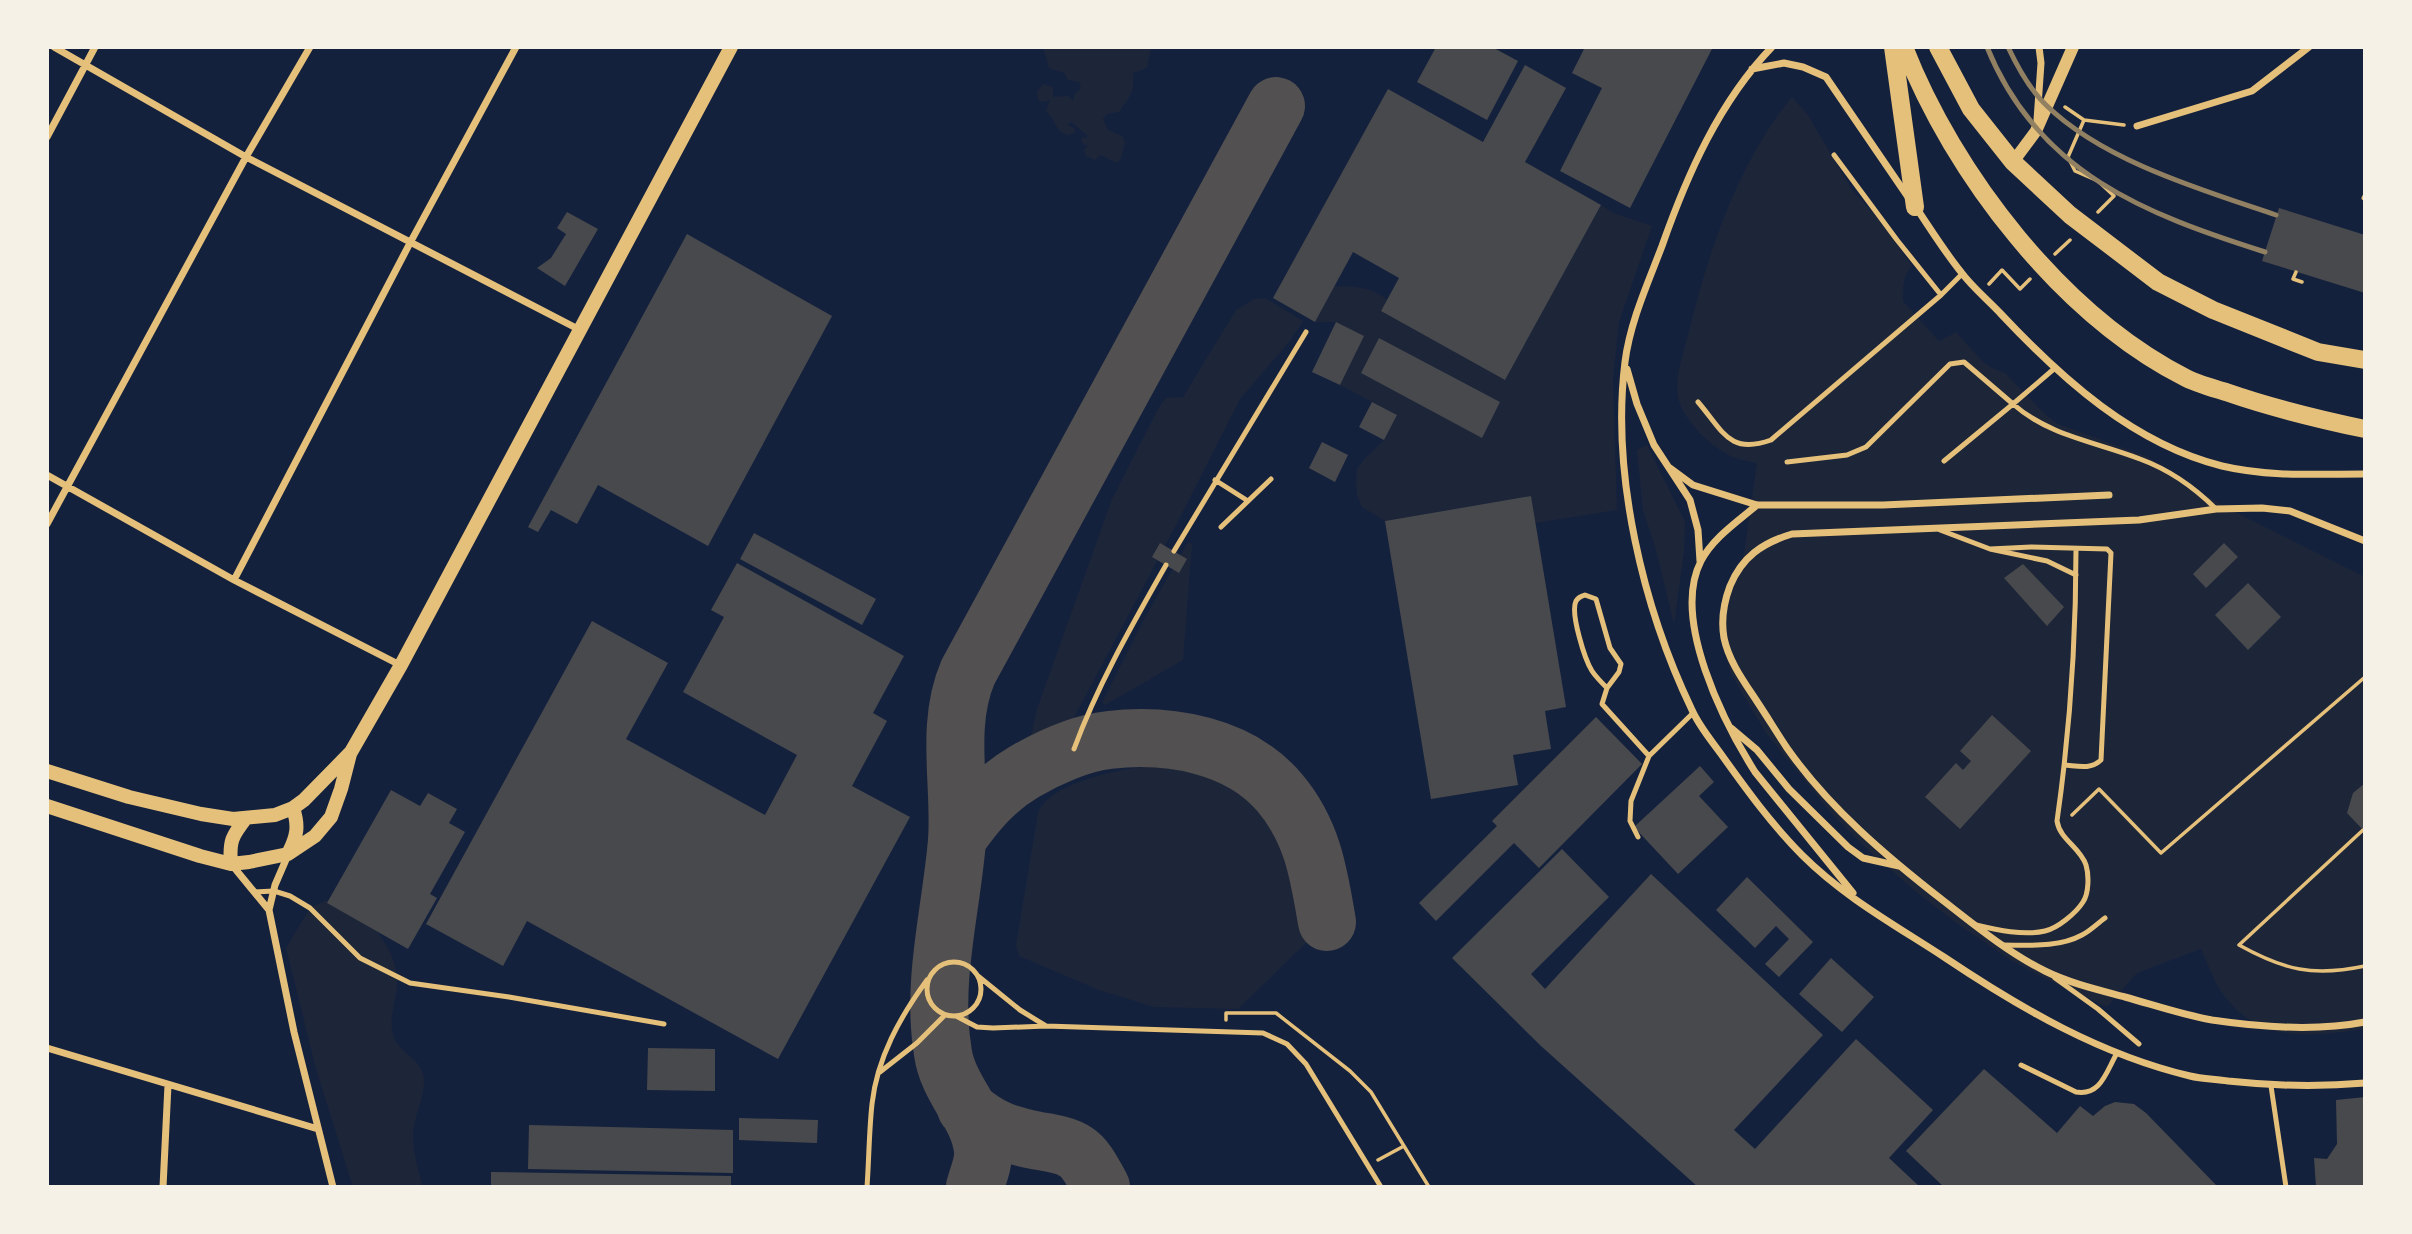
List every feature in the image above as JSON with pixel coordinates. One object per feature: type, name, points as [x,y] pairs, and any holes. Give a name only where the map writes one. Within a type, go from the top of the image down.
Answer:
[{"type":"highway","points":[[1893,47],[1915,206]]},
{"type":"highway","points":[[1904,47],[1944,133],[1988,199],[2018,238],[2101,322],[2141,353],[2188,379],[2278,410],[2365,429]]},
{"type":"highway","points":[[1938,47],[1971,109],[2013,163],[2070,215],[2158,282],[2213,310],[2318,352],[2365,360]]},
{"type":"main road","points":[[47,771],[129,797],[201,814],[246,818],[275,815],[293,808],[351,752],[401,665],[731,47]]},
{"type":"main road","points":[[47,806],[231,864],[288,854],[315,836],[331,817],[351,752]]},
{"type":"main road","points":[[288,854],[298,828],[293,808]]},
{"type":"main road","points":[[231,864],[232,838],[246,818]]},
{"type":"street","points":[[54,47],[246,157],[580,330]]},
{"type":"street","points":[[47,137],[95,47]]},
{"type":"street","points":[[47,524],[246,157],[310,47]]},
{"type":"street","points":[[234,580],[516,47]]},
{"type":"street","points":[[1772,47],[1751,69],[1728,103],[1690,172],[1633,328],[1625,362],[1624,473],[1637,555],[1662,637],[1693,713],[1750,795],[1802,855],[1870,911],[2006,998],[2117,1053],[2191,1076],[2271,1086],[2365,1083]]},
{"type":"street","points":[[2036,131],[2041,63],[2039,47]]},
{"type":"street","points":[[2013,163],[2036,131],[2073,47]]},
{"type":"street","points":[[2137,126],[2252,90],[2308,47]]},
{"type":"street","points":[[1751,69],[1784,63],[1803,66],[1826,77],[1962,274],[2055,368],[2094,400],[2154,441],[2223,466],[2271,474],[2365,474]]},
{"type":"street","points":[[1625,362],[1637,404],[1654,444],[1690,500],[1696,517],[1700,562],[1694,585],[1693,612],[1698,654],[1731,728],[1755,772],[1870,911]]},
{"type":"street","points":[[1670,468],[1693,485],[1758,505],[1883,505],[2109,495]]},
{"type":"street","points":[[47,475],[234,580],[401,665]]},
{"type":"street","points":[[1700,562],[1721,534],[1758,505]]},
{"type":"street","points":[[2365,541],[2290,511],[2262,508],[2216,509],[2139,520],[1792,534],[1769,541],[1749,556],[1735,575],[1723,618],[1729,656],[1788,749],[1822,791],[1899,866],[2002,945],[2046,972],[2103,991],[2211,1020],[2292,1027],[2365,1022]]},
{"type":"street","points":[[1731,728],[1752,744],[1796,797],[1848,847],[1863,858],[1899,866]]},
{"type":"street","points":[[288,854],[269,910],[294,1032],[334,1187]]},
{"type":"street","points":[[231,864],[269,910]]},
{"type":"street","points":[[47,1048],[318,1129]]},
{"type":"street","points":[[163,1187],[168,1085]]},
{"type":"lane","points":[[1834,155],[1941,295]]},
{"type":"lane","points":[[1698,402],[1732,441],[1754,446],[1771,440],[1962,274]]},
{"type":"lane","points":[[1174,551],[1306,332]]},
{"type":"lane","points":[[1787,462],[1847,455],[1867,447],[1950,364],[1957,361],[1964,362],[2023,412],[2061,433],[2141,459],[2174,475],[2195,488],[2216,509]]},
{"type":"lane","points":[[1944,461],[2055,368]]},
{"type":"lane","points":[[1221,527],[1271,479]]},
{"type":"lane","points":[[1215,480],[1248,501]]},
{"type":"lane","points":[[1939,529],[1990,549],[2046,561],[2076,575]]},
{"type":"lane","points":[[1990,549],[2107,549],[2111,553],[2103,751],[2101,760],[2095,765],[2064,765]]},
{"type":"lane","points":[[1973,924],[2009,932],[2035,932],[2056,927],[2084,901],[2088,881],[2086,864],[2058,829],[2057,821],[2074,668],[2076,549]]},
{"type":"lane","points":[[1074,749],[1089,707],[1166,565]]},
{"type":"lane","points":[[1607,688],[1588,663],[1574,611],[1576,602],[1585,595],[1596,599],[1611,648],[1621,664],[1619,672],[1607,688],[1602,704],[1649,756]]},
{"type":"lane","points":[[1638,837],[1630,821],[1631,801],[1649,756],[1693,713]]},
{"type":"lane","points":[[254,892],[274,891],[290,895],[310,908],[360,958],[410,983],[664,1024]]},
{"type":"lane","points":[[2002,945],[2066,941],[2082,935],[2105,918]]},
{"type":"lane","points":[[867,1187],[872,1102],[880,1072],[890,1040],[905,1011],[932,971],[951,961],[962,962],[1020,1010],[1046,1026]]},
{"type":"lane","points":[[2046,972],[2098,1009],[2138,1044]]},
{"type":"lane","points":[[927,981],[926,992],[930,1004],[945,1015],[956,1016],[975,1006],[980,997],[978,976]]},
{"type":"lane","points":[[880,1072],[917,1043],[945,1015]]},
{"type":"lane","points":[[956,1016],[976,1027],[993,1028],[1046,1026],[1263,1033],[1287,1044],[1306,1064],[1381,1187]]},
{"type":"lane","points":[[2021,1065],[2076,1092],[2084,1093],[2098,1087],[2117,1053]]},
{"type":"lane","points":[[2271,1086],[2286,1187]]},
{"type":"path","points":[[2052,98],[2084,120],[2137,126]]},
{"type":"path","points":[[2084,120],[2067,157],[2075,171],[2098,181],[2114,196],[2095,215]]},
{"type":"path","points":[[2048,261],[2076,233]]},
{"type":"path","points":[[2001,270],[2020,289],[2039,271]]},
{"type":"path","points":[[2296,272],[2293,279],[2302,282]]},
{"type":"path","points":[[2058,829],[2099,789],[2161,853],[2365,677]]},
{"type":"path","points":[[2363,830],[2239,945],[2269,962],[2311,972],[2365,967]]},
{"type":"path","points":[[1226,1030],[1226,1013],[1276,1013],[1350,1071],[1371,1092],[1429,1187]]},
{"type":"path","points":[[1368,1166],[1404,1146]]},
{"type":"shaded area","points":[[1043,47],[1151,47],[1147,68],[1133,73],[1133,86],[1128,99],[1119,112],[1107,114],[1103,119],[1108,130],[1122,136],[1125,142],[1117,163],[1101,155],[1095,160],[1086,156],[1084,150],[1088,145],[1084,145],[1081,140],[1083,137],[1087,139],[1087,135],[1071,122],[1068,125],[1076,132],[1069,135],[1060,131],[1046,111],[1050,100],[1038,100],[1037,92],[1043,84],[1053,87],[1053,97],[1068,96],[1074,101],[1074,95],[1081,88],[1079,82],[1068,80],[1064,73],[1049,68]]},
{"type":"shaded area","points":[[1792,97],[1808,115],[1852,190],[1879,219],[1912,266],[1905,278],[1903,301],[1939,341],[1956,332],[1982,361],[2005,373],[2058,424],[2148,457],[2223,506],[2365,577],[2365,1029],[2303,1034],[2266,1028],[2233,1006],[2219,988],[2201,949],[2137,973],[2107,1007],[2040,976],[2009,959],[1955,922],[1869,851],[1833,815],[1766,733],[1731,674],[1720,635],[1732,576],[1744,554],[1757,463],[1730,456],[1706,439],[1683,411],[1677,388],[1681,360],[1696,304],[1727,210],[1755,151]]},
{"type":"shaded area","points":[[1601,205],[1613,213],[1652,226],[1619,322],[1613,380],[1617,510],[1535,523],[1531,496],[1385,521],[1362,507],[1357,495],[1357,469],[1384,440],[1397,415],[1340,385],[1363,336],[1336,322],[1315,322],[1334,286],[1369,290],[1387,300],[1381,311],[1505,380]],"holes":[[[1379,338],[1500,402],[1482,437],[1361,373]]]},
{"type":"shaded area","points":[[1265,298],[1303,321],[1289,342],[1240,399],[1070,725],[1056,735],[1029,746],[1037,709],[1112,499],[1159,407],[1166,398],[1183,397],[1236,310],[1254,299]]},
{"type":"shaded area","points":[[1647,445],[1685,522],[1684,552],[1674,624],[1643,510],[1637,450]]},
{"type":"shaded area","points":[[1188,542],[1192,544],[1183,660],[1105,705],[1102,703],[1143,621]]},
{"type":"shaded area","points":[[1142,767],[1193,773],[1230,786],[1241,793],[1269,822],[1288,860],[1301,903],[1306,943],[1238,1009],[1154,1007],[1099,990],[1019,956],[1016,945],[1038,813],[1055,794],[1069,786],[1116,771]]},
{"type":"shaded area","points":[[327,900],[349,908],[368,922],[386,944],[394,962],[397,980],[393,1034],[400,1047],[423,1073],[424,1088],[413,1134],[423,1187],[353,1187],[316,1069],[286,948],[310,908]]},
{"type":"building","points":[[1436,47],[1492,47],[1518,61],[1487,120],[1417,82]]},
{"type":"building","points":[[1585,47],[1713,47],[1630,208],[1560,171],[1602,88],[1572,73]]},
{"type":"building","points":[[1525,65],[1566,88],[1525,162],[1601,205],[1505,380],[1381,311],[1399,278],[1353,252],[1315,322],[1273,298],[1388,89],[1483,142]]},
{"type":"building","points":[[2279,208],[2365,235],[2365,293],[2262,261]]},
{"type":"building","points":[[567,212],[598,229],[565,286],[537,268],[551,258],[566,234],[557,228]]},
{"type":"building","points":[[687,234],[832,316],[708,546],[598,485],[577,524],[551,510],[538,532],[528,527]]},
{"type":"building","points":[[1336,322],[1364,336],[1340,385],[1312,372]]},
{"type":"building","points":[[1379,338],[1500,402],[1482,438],[1361,373]]},
{"type":"building","points":[[1372,402],[1397,415],[1384,440],[1359,427]]},
{"type":"building","points":[[1322,442],[1348,455],[1335,482],[1309,468]]},
{"type":"building","points":[[1531,496],[1566,707],[1545,711],[1551,749],[1513,755],[1518,785],[1431,799],[1385,521]]},
{"type":"building","points":[[754,533],[876,599],[862,625],[740,559]]},
{"type":"building","points":[[1160,543],[1187,559],[1179,573],[1152,557]]},
{"type":"building","points":[[2224,543],[2238,557],[2206,588],[2193,574]]},
{"type":"building","points":[[737,563],[904,656],[873,713],[887,721],[852,786],[910,817],[778,1059],[527,921],[503,966],[426,924],[592,621],[668,663],[626,739],[765,815],[797,755],[683,692],[724,617],[711,610]]},
{"type":"building","points":[[2023,564],[2064,607],[2047,626],[2004,578]]},
{"type":"building","points":[[2248,583],[2281,617],[2248,650],[2215,615]]},
{"type":"building","points":[[1992,715],[2031,751],[1960,829],[1925,797],[1956,763],[1963,770],[1971,761],[1960,751]]},
{"type":"building","points":[[1596,717],[1642,764],[1539,868],[1514,843],[1436,921],[1419,903],[1497,826],[1492,821]]},
{"type":"building","points":[[1700,766],[1714,782],[1699,796],[1728,827],[1678,874],[1634,827]]},
{"type":"building","points":[[2365,783],[2365,832],[2347,813],[2353,793]]},
{"type":"building","points":[[391,790],[420,806],[428,793],[457,809],[449,823],[465,832],[430,894],[437,898],[408,949],[327,903]]},
{"type":"building","points":[[1562,849],[1609,897],[1531,974],[1545,989],[1651,874],[1823,1035],[1734,1130],[1755,1149],[1856,1039],[1933,1110],[1889,1158],[1920,1187],[1698,1187],[1541,1046],[1452,958]]},
{"type":"building","points":[[1747,877],[1813,942],[1779,977],[1765,964],[1789,939],[1776,926],[1755,948],[1716,910]]},
{"type":"building","points":[[1831,958],[1874,997],[1842,1032],[1799,994]]},
{"type":"building","points":[[648,1048],[715,1049],[715,1091],[647,1090]]},
{"type":"building","points":[[1984,1069],[2057,1133],[2080,1106],[2093,1116],[2115,1102],[2134,1104],[2218,1187],[1944,1187],[1906,1151]]},
{"type":"building","points":[[2365,1097],[2365,1187],[2316,1187],[2314,1158],[2327,1159],[2337,1144],[2336,1100]]},
{"type":"building","points":[[739,1118],[818,1120],[817,1143],[739,1140]]},
{"type":"building","points":[[529,1125],[733,1130],[733,1173],[528,1169]]},
{"type":"building","points":[[491,1172],[731,1176],[731,1187],[491,1187]]},
{"type":"taxiway","points":[[975,1187],[983,1160],[981,1138],[946,1066],[939,1000],[957,841],[955,734],[961,692],[968,672],[1276,106]]},
{"type":"taxiway","points":[[957,839],[979,810],[1004,786],[1033,767],[1065,752],[1087,744],[1132,738],[1179,741],[1202,746],[1245,763],[1264,777],[1291,808],[1313,855],[1327,922]]},
{"type":"taxiway","points":[[966,1108],[1000,1130],[1072,1150],[1087,1163],[1101,1187]]},
{"type":"railway","points":[[1987,47],[2009,90],[2035,127],[2066,157],[2100,182],[2138,204],[2178,222],[2265,252]]},
{"type":"railway","points":[[2008,47],[2040,99],[2069,125],[2096,142],[2155,172],[2276,215]]}]
